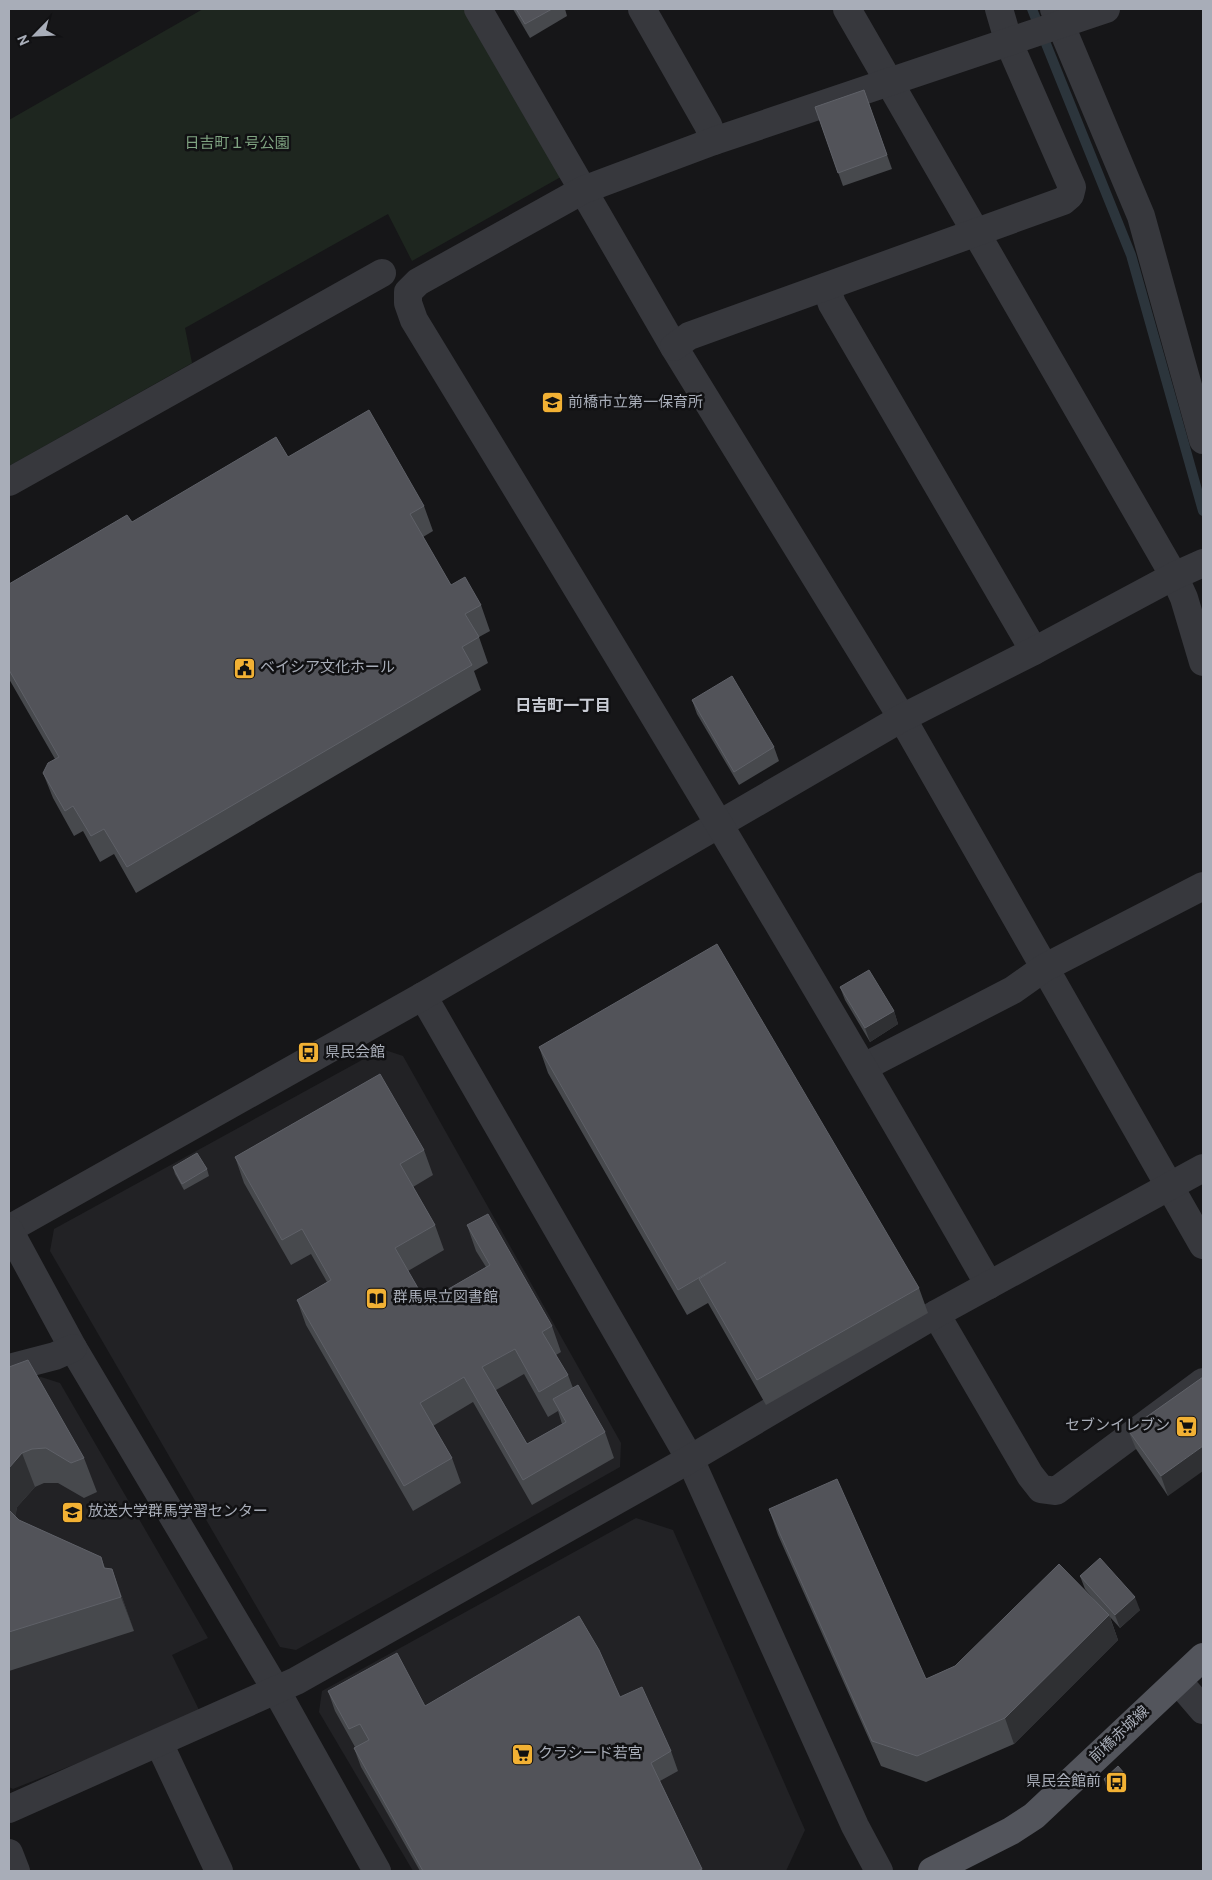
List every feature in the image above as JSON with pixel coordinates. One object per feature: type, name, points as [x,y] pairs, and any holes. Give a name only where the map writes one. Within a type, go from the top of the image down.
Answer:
[{"type":"main road","name":"前橋赤城線","points":[[932,1871],[1011,1831],[1034,1816],[1203,1657]]},
{"type":"street","points":[[478,9],[674,347],[902,718],[1203,1245]]},
{"type":"street","points":[[642,9],[708,125],[714,141]]},
{"type":"street","points":[[847,9],[1174,576],[1184,598],[1203,662]]},
{"type":"street","points":[[674,347],[689,336],[1063,201],[1070,195],[1072,188],[1015,41],[999,9]]},
{"type":"street","points":[[989,1285],[864,1067],[720,825],[414,320],[408,303],[408,292],[418,282],[583,190],[714,141],[1015,41],[1054,20],[1106,9]]},
{"type":"street","points":[[1054,20],[1141,216],[1203,440]]},
{"type":"street","points":[[9,482],[382,272]]},
{"type":"street","points":[[826,287],[832,304],[1034,651]]},
{"type":"street","points":[[377,1871],[276,1690],[72,1348],[9,1229],[423,996],[902,718],[1034,651],[1174,576],[1203,563]]},
{"type":"street","points":[[864,1067],[1013,990],[1044,968],[1203,886]]},
{"type":"street","points":[[423,996],[690,1459],[855,1826],[879,1871]]},
{"type":"street","points":[[9,1810],[296,1681],[690,1459],[936,1314],[1203,1168]]},
{"type":"street","points":[[936,1314],[1030,1476],[1041,1489],[1056,1491],[1203,1382]]},
{"type":"street","points":[[9,1368],[55,1356],[72,1348]]},
{"type":"street","points":[[1178,1681],[1203,1710]]},
{"type":"street","points":[[159,1743],[219,1871]]},
{"type":"street","points":[[9,1853],[16,1871]]},
{"type":"shaded area","points":[[382,1049],[403,1056],[621,1443],[620,1467],[296,1650],[280,1647],[50,1251],[54,1229]]},
{"type":"shaded area","name":"放送大学群馬学習センター","points":[[41,1377],[60,1383],[208,1638],[172,1655],[201,1714],[13,1789],[9,1787],[9,1386]]},
{"type":"shaded area","points":[[636,1518],[673,1530],[805,1830],[786,1871],[413,1871],[319,1712],[322,1691]]},
{"type":"green space","name":"日吉町１号公園","points":[[203,9],[470,9],[566,174],[412,261],[388,214],[185,328],[192,363],[9,466],[9,120]]},
{"type":"building","points":[[516,9],[552,9],[525,24]]},
{"type":"building","points":[[864,90],[887,155],[838,173],[815,107]]},
{"type":"building","name":"ベイシア文化ホール","points":[[369,410],[424,506],[410,514],[451,585],[465,577],[481,605],[465,614],[479,637],[462,647],[472,665],[127,867],[104,829],[91,836],[73,806],[65,811],[43,773],[48,763],[59,757],[9,670],[9,584],[127,515],[132,522],[276,437],[288,457]]},
{"type":"building","points":[[732,676],[774,747],[734,772],[692,700]]},
{"type":"building","points":[[717,944],[919,1288],[757,1380],[699,1279],[726,1262],[678,1290],[539,1047]]},
{"type":"building","points":[[869,970],[894,1011],[865,1028],[840,987]]},
{"type":"building","name":"群馬県立図書館","points":[[380,1074],[424,1150],[400,1164],[435,1225],[395,1248],[426,1302],[490,1265],[467,1225],[488,1214],[552,1326],[542,1332],[568,1375],[539,1392],[515,1349],[482,1367],[527,1444],[566,1422],[553,1399],[578,1385],[605,1432],[523,1480],[464,1377],[420,1403],[452,1458],[404,1486],[297,1300],[331,1280],[302,1229],[282,1240],[235,1157]]},
{"type":"building","points":[[197,1153],[207,1169],[182,1184],[173,1167]]},
{"type":"building","points":[[28,1360],[84,1458],[71,1463],[46,1448],[32,1449],[22,1453],[9,1468],[9,1367]]},
{"type":"building","points":[[1203,1377],[1203,1446],[1161,1476],[1128,1430]]},
{"type":"building","points":[[837,1479],[926,1679],[955,1666],[1059,1564],[1109,1615],[1005,1718],[917,1756],[872,1741],[769,1509]]},
{"type":"building","points":[[9,1510],[19,1520],[101,1557],[104,1568],[112,1569],[121,1597],[9,1632]]},
{"type":"building","points":[[1100,1558],[1135,1597],[1115,1615],[1080,1576]]},
{"type":"building","name":"クラシード若宮","points":[[579,1616],[599,1650],[620,1697],[642,1687],[671,1751],[651,1763],[702,1869],[697,1871],[423,1871],[354,1748],[369,1740],[360,1724],[349,1729],[328,1691],[397,1653],[425,1706]]},
{"type":"building","points":[[1118,1766],[1124,1773],[1109,1786],[1104,1779]]},
{"type":"waterway","points":[[1032,9],[1131,255],[1203,511]]},
{"type":"place","name":"前橋市立第一保育所","points":[[552,403]]},
{"type":"place","name":"ベイシア文化ホール","points":[[244,668]]},
{"type":"place","name":"県民会館","points":[[309,1053]]},
{"type":"place","name":"群馬県立図書館","points":[[377,1298]]},
{"type":"place","name":"セブンイレブン","points":[[1186,1426]]},
{"type":"place","name":"放送大学群馬学習センター","points":[[72,1512]]},
{"type":"place","name":"クラシード若宮","points":[[522,1754]]},
{"type":"place","name":"県民会館前","points":[[1117,1782]]},
{"type":"district","name":"日吉町一丁目","points":[[563,707]]}]
